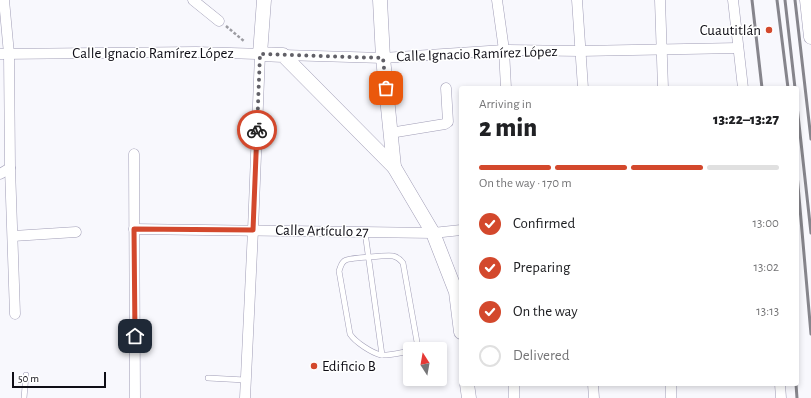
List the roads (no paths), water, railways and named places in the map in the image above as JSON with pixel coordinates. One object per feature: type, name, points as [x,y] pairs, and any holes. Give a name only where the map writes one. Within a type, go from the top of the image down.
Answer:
[{"type":"main road","points":[[260,54],[264,0]]},
{"type":"main road","points":[[380,0],[383,58],[394,167]]},
{"type":"main road","points":[[807,0],[811,37]]},
{"type":"main road","name":"Calle Ignacio Ramírez López","points":[[260,54],[283,55]]},
{"type":"main road","points":[[283,55],[394,167],[433,233],[456,292],[459,316]]},
{"type":"main road","points":[[467,386],[469,398]]},
{"type":"street","points":[[4,0],[15,314]]},
{"type":"street","points":[[193,0],[220,21]]},
{"type":"street","points":[[497,0],[504,50],[506,86]]},
{"type":"street","points":[[577,0],[583,86]]},
{"type":"street","points":[[660,0],[663,86]]},
{"type":"street","points":[[733,0],[743,86]]},
{"type":"street","name":"Calle Ignacio Ramírez López","points":[[283,55],[383,58],[504,50],[580,51],[738,48]]},
{"type":"street","name":"Calle Ignacio Ramírez López","points":[[5,54],[196,52],[260,54]]},
{"type":"street","points":[[245,398],[260,54]]},
{"type":"street","points":[[390,133],[445,124],[448,122],[446,88]]},
{"type":"street","points":[[134,154],[135,398]]},
{"type":"street","points":[[0,174],[10,168]]},
{"type":"street","name":"Calle Artículo 27","points":[[134,229],[433,233],[459,230]]},
{"type":"street","points":[[13,236],[76,232]]},
{"type":"street","points":[[514,386],[514,398]]},
{"type":"street","points":[[594,386],[594,398]]},
{"type":"street","points":[[671,386],[671,398]]},
{"type":"street","points":[[780,386],[781,398]]},
{"type":"lane","points":[[365,232],[382,355]]},
{"type":"lane","points":[[403,352],[382,355],[357,343],[350,334],[339,271],[342,263],[346,260],[392,255],[398,257],[403,263],[417,342]]},
{"type":"lane","points":[[24,398],[26,375]]},
{"type":"lane","points":[[208,378],[245,380]]},
{"type":"railway","points":[[752,0],[762,86]]},
{"type":"railway","points":[[777,0],[788,86]]},
{"type":"railway","points":[[785,0],[795,86]]},
{"type":"railway","points":[[795,0],[811,139]]},
{"type":"railway","points":[[799,124],[811,233]]},
{"type":"railway","points":[[799,197],[811,334]]},
{"type":"railway","points":[[796,386],[797,398]]},
{"type":"place","name":"Cuautitlán","points":[[769,30]]},
{"type":"place","name":"Edificio B","points":[[314,366]]}]
